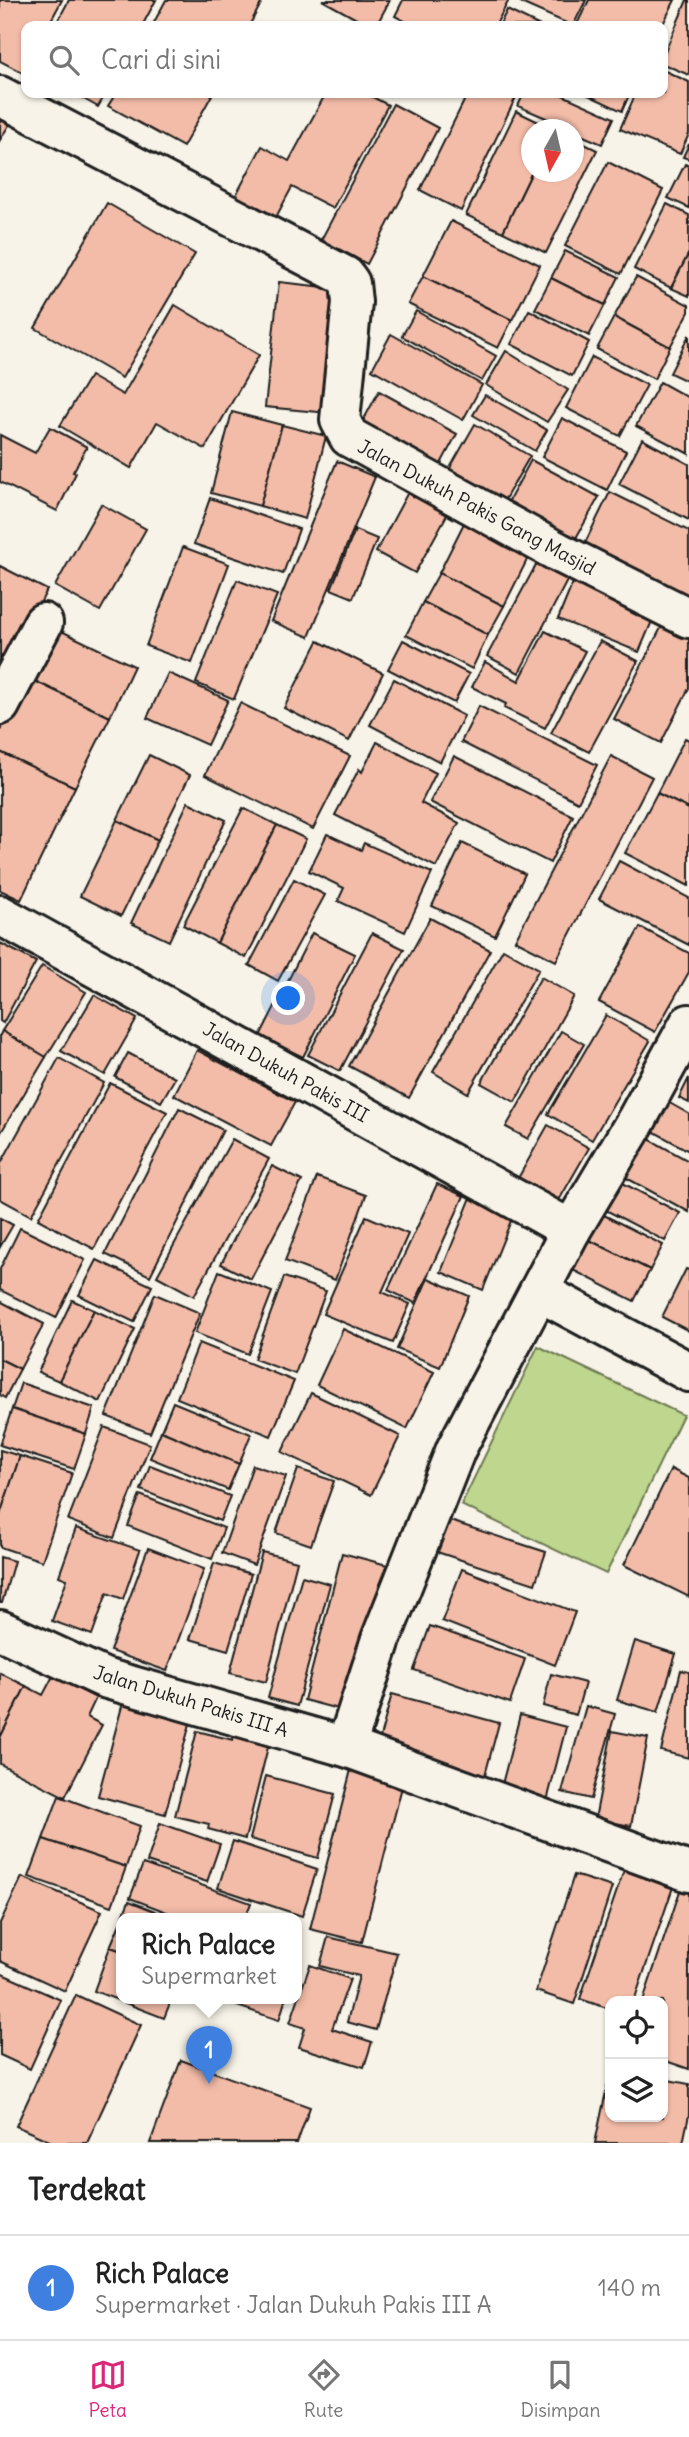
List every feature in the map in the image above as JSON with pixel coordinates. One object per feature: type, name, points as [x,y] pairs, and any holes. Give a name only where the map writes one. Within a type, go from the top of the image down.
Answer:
[{"type":"street","name":"Jalan Dukuh Pakis Gang Masjid","points":[[0,96],[345,276],[350,283],[352,302],[340,420],[349,437],[558,552],[689,618]]},
{"type":"street","points":[[0,705],[43,623]]},
{"type":"street","name":"Jalan Dukuh Pakis III","points":[[0,915],[571,1230]]},
{"type":"street","points":[[346,1748],[381,1639],[456,1449],[571,1230],[636,1121],[689,1024]]},
{"type":"street","points":[[540,1292],[689,1372]]},
{"type":"street","name":"Jalan Dukuh Pakis III A","points":[[0,1630],[104,1678],[346,1748],[689,1872]]},
{"type":"green space","points":[[538,1346],[683,1415],[606,1574],[461,1505]]},
{"type":"building","points":[[0,0],[62,0],[51,21],[21,21],[21,72],[0,61]]},
{"type":"building","points":[[69,0],[156,0],[145,21],[58,21]]},
{"type":"building","points":[[166,0],[263,0],[252,21],[155,21]]},
{"type":"building","points":[[322,0],[390,0],[379,21],[360,21]]},
{"type":"building","points":[[403,0],[509,0],[498,21],[404,21],[395,16]]},
{"type":"building","points":[[523,0],[586,0],[576,21],[562,21],[521,3]]},
{"type":"building","points":[[589,0],[675,0],[664,21],[578,21]]},
{"type":"building","points":[[689,0],[689,75],[668,66],[668,44]]},
{"type":"building","points":[[507,10],[530,21],[502,21]]},
{"type":"building","points":[[668,72],[689,82],[689,134],[680,154],[620,129],[634,98],[668,98]]},
{"type":"building","points":[[82,98],[103,98],[98,107]]},
{"type":"building","points":[[113,98],[210,98],[183,147],[108,106]]},
{"type":"building","points":[[323,98],[375,98],[388,105],[333,208],[292,187],[275,219],[235,197],[262,146],[289,161]]},
{"type":"building","points":[[466,98],[516,98],[461,211],[420,190]]},
{"type":"building","points":[[522,98],[569,98],[614,118],[602,144],[584,136],[584,119],[548,119],[518,106]]},
{"type":"building","points":[[595,98],[628,98],[622,111]]},
{"type":"building","points":[[393,104],[438,128],[367,264],[321,240]]},
{"type":"building","points":[[516,111],[532,119],[521,119],[521,182],[527,182],[503,232],[466,215]]},
{"type":"building","points":[[0,113],[12,120],[0,140]]},
{"type":"building","points":[[584,144],[597,150],[584,176]]},
{"type":"building","points":[[689,144],[689,159],[683,157]]},
{"type":"building","points":[[608,162],[663,190],[621,274],[565,246]]},
{"type":"building","points":[[685,164],[689,166],[689,208],[668,198]]},
{"type":"building","points":[[527,182],[581,182],[546,253],[503,232]]},
{"type":"building","points":[[107,203],[195,254],[122,378],[35,328]]},
{"type":"building","points":[[667,204],[689,215],[689,253],[671,288],[634,269]]},
{"type":"building","points":[[451,221],[540,265],[512,320],[423,276]]},
{"type":"building","points":[[565,251],[619,277],[605,305],[551,278]]},
{"type":"building","points":[[689,253],[689,296],[671,288]]},
{"type":"building","points":[[423,276],[512,320],[498,348],[408,304]]},
{"type":"building","points":[[636,277],[689,305],[689,312],[670,347],[614,317]]},
{"type":"building","points":[[551,278],[605,305],[589,336],[535,309]]},
{"type":"building","points":[[279,282],[342,289],[329,413],[265,407]]},
{"type":"building","points":[[175,305],[259,355],[205,449],[157,422],[131,468],[60,426],[90,376],[123,395]]},
{"type":"building","points":[[529,310],[589,342],[572,376],[511,344]]},
{"type":"building","points":[[416,311],[496,356],[482,381],[402,336]]},
{"type":"building","points":[[614,317],[670,347],[654,379],[597,349]]},
{"type":"building","points":[[391,334],[482,385],[463,420],[372,369]]},
{"type":"building","points":[[689,335],[689,382],[670,373]]},
{"type":"building","points":[[506,351],[568,390],[547,422],[486,385]]},
{"type":"building","points":[[592,357],[647,385],[620,436],[566,408]]},
{"type":"building","points":[[660,382],[689,398],[689,454],[636,426]]},
{"type":"building","points":[[379,391],[457,434],[435,475],[357,432]]},
{"type":"building","points":[[485,395],[547,430],[535,451],[473,415]]},
{"type":"building","points":[[232,412],[282,425],[260,506],[211,493]]},
{"type":"building","points":[[562,418],[626,451],[607,490],[542,457]]},
{"type":"building","points":[[475,424],[530,456],[501,506],[446,475]]},
{"type":"building","points":[[282,425],[326,436],[305,519],[260,506]]},
{"type":"building","points":[[50,427],[87,447],[57,511],[0,482],[0,435],[35,453]]},
{"type":"building","points":[[642,439],[689,464],[689,520],[619,484]]},
{"type":"building","points":[[531,460],[599,497],[567,554],[500,517]]},
{"type":"building","points":[[337,461],[375,477],[309,637],[271,621]]},
{"type":"building","points":[[408,492],[448,513],[415,573],[376,552]]},
{"type":"building","points":[[610,492],[689,531],[689,608],[579,555]]},
{"type":"building","points":[[210,498],[299,529],[283,574],[194,544]]},
{"type":"building","points":[[101,504],[146,529],[100,611],[55,586]]},
{"type":"building","points":[[464,523],[529,556],[504,606],[439,573]]},
{"type":"building","points":[[355,530],[377,539],[353,598],[331,589]]},
{"type":"building","points":[[183,547],[229,564],[192,663],[146,646]]},
{"type":"building","points":[[538,561],[569,577],[519,673],[487,656]]},
{"type":"building","points":[[0,566],[47,590],[0,681]]},
{"type":"building","points":[[439,573],[504,606],[488,635],[423,602]]},
{"type":"building","points":[[237,580],[277,595],[234,699],[196,683]]},
{"type":"building","points":[[574,580],[655,614],[639,652],[558,619]]},
{"type":"building","points":[[423,602],[488,635],[472,669],[406,635]]},
{"type":"building","points":[[665,620],[689,632],[689,688],[661,743],[614,719]]},
{"type":"building","points":[[51,626],[134,666],[110,717],[26,677]]},
{"type":"building","points":[[545,631],[585,651],[545,728],[504,708],[506,704],[472,687],[485,662],[519,681]]},
{"type":"building","points":[[403,640],[469,674],[454,703],[388,669]]},
{"type":"building","points":[[318,641],[383,673],[349,741],[284,708]]},
{"type":"building","points":[[600,641],[638,661],[589,752],[551,733]]},
{"type":"building","points":[[168,673],[228,700],[207,745],[147,718]]},
{"type":"building","points":[[26,677],[110,717],[75,787],[0,752],[0,731]]},
{"type":"building","points":[[394,679],[464,716],[440,762],[370,725]]},
{"type":"building","points":[[240,703],[350,756],[313,829],[205,775]]},
{"type":"building","points":[[479,706],[597,765],[578,802],[461,742]]},
{"type":"building","points":[[685,738],[689,740],[689,809],[657,793]]},
{"type":"building","points":[[377,742],[436,773],[421,803],[459,823],[436,867],[335,815],[359,769],[362,772]]},
{"type":"building","points":[[0,752],[75,787],[21,900],[0,890]]},
{"type":"building","points":[[149,755],[190,775],[158,840],[117,820]]},
{"type":"building","points":[[454,756],[573,816],[550,863],[430,802]]},
{"type":"building","points":[[611,756],[652,777],[556,961],[515,940]]},
{"type":"building","points":[[657,793],[689,809],[689,886],[625,853]]},
{"type":"building","points":[[188,802],[226,820],[169,941],[131,923]]},
{"type":"building","points":[[243,808],[277,825],[217,943],[183,925]]},
{"type":"building","points":[[117,820],[158,840],[121,916],[80,896]]},
{"type":"building","points":[[277,825],[306,839],[246,958],[217,943]]},
{"type":"building","points":[[327,834],[361,850],[364,843],[432,873],[405,932],[338,901],[344,888],[309,871]]},
{"type":"building","points":[[462,843],[525,874],[495,936],[432,906]]},
{"type":"building","points":[[619,861],[689,898],[689,945],[599,899]]},
{"type":"building","points":[[294,879],[325,895],[278,981],[249,965]]},
{"type":"building","points":[[430,918],[490,950],[409,1098],[349,1066]]},
{"type":"building","points":[[640,927],[689,953],[689,972],[655,1032],[599,1002]]},
{"type":"building","points":[[312,933],[355,954],[303,1057],[260,1036]]},
{"type":"building","points":[[372,933],[404,949],[340,1071],[308,1055]]},
{"type":"building","points":[[0,943],[36,962],[3,1023],[0,1021]]},
{"type":"building","points":[[503,949],[539,969],[468,1093],[433,1072]]},
{"type":"building","points":[[42,966],[86,992],[46,1057],[2,1031]]},
{"type":"building","points":[[541,977],[574,996],[515,1102],[481,1083]]},
{"type":"building","points":[[94,995],[137,1019],[105,1075],[61,1051]]},
{"type":"building","points":[[606,1015],[650,1041],[592,1140],[548,1114]]},
{"type":"building","points":[[2,1031],[46,1057],[0,1134],[0,1035]]},
{"type":"building","points":[[561,1031],[584,1044],[528,1139],[506,1127]]},
{"type":"building","points":[[197,1050],[295,1102],[271,1146],[174,1095]]},
{"type":"building","points":[[128,1053],[175,1078],[161,1102],[115,1077]]},
{"type":"building","points":[[59,1058],[104,1083],[31,1216],[0,1199],[0,1165]]},
{"type":"building","points":[[689,1078],[689,1103],[679,1098]]},
{"type":"building","points":[[110,1083],[167,1112],[94,1249],[38,1219]]},
{"type":"building","points":[[666,1101],[689,1114],[689,1151],[649,1129]]},
{"type":"building","points":[[179,1108],[223,1130],[150,1276],[105,1254]]},
{"type":"building","points":[[548,1125],[589,1148],[558,1202],[517,1180]]},
{"type":"building","points":[[232,1139],[269,1159],[194,1296],[157,1276]]},
{"type":"building","points":[[649,1139],[689,1161],[689,1212],[621,1175],[633,1152],[640,1155]]},
{"type":"building","points":[[272,1166],[302,1181],[251,1279],[221,1264]]},
{"type":"building","points":[[317,1177],[366,1195],[335,1280],[285,1261]]},
{"type":"building","points":[[615,1179],[680,1213],[665,1241],[600,1207]]},
{"type":"building","points":[[437,1184],[464,1196],[415,1303],[388,1290]]},
{"type":"building","points":[[472,1195],[514,1213],[483,1290],[441,1272]]},
{"type":"building","points":[[598,1212],[663,1245],[650,1270],[585,1238]]},
{"type":"building","points":[[366,1216],[408,1234],[382,1292],[410,1304],[393,1343],[323,1314]]},
{"type":"building","points":[[0,1218],[13,1225],[0,1247]]},
{"type":"building","points":[[20,1228],[85,1260],[56,1318],[0,1290],[0,1269]]},
{"type":"building","points":[[585,1238],[650,1270],[634,1301],[569,1268]]},
{"type":"building","points":[[97,1260],[152,1286],[134,1322],[79,1295]]},
{"type":"building","points":[[686,1269],[689,1270],[689,1331],[662,1317]]},
{"type":"building","points":[[219,1271],[272,1292],[248,1354],[195,1333]]},
{"type":"building","points":[[284,1277],[326,1291],[295,1374],[254,1359]]},
{"type":"building","points":[[428,1278],[469,1296],[440,1367],[397,1349]]},
{"type":"building","points":[[155,1294],[200,1313],[150,1433],[106,1416]]},
{"type":"building","points":[[72,1300],[94,1310],[59,1381],[38,1372]]},
{"type":"building","points":[[0,1301],[44,1324],[20,1369],[0,1359]]},
{"type":"building","points":[[94,1310],[135,1329],[100,1402],[59,1381]]},
{"type":"building","points":[[343,1329],[434,1372],[407,1429],[317,1385]]},
{"type":"building","points":[[199,1343],[294,1381],[271,1436],[177,1398]]},
{"type":"building","points":[[0,1359],[20,1369],[5,1398],[0,1395]]},
{"type":"building","points":[[21,1383],[94,1408],[86,1434],[12,1409]]},
{"type":"building","points":[[311,1393],[400,1436],[371,1495],[282,1452]]},
{"type":"building","points":[[173,1402],[251,1434],[239,1464],[161,1431]]},
{"type":"building","points":[[12,1409],[86,1434],[74,1469],[0,1445]]},
{"type":"building","points":[[104,1427],[150,1444],[114,1538],[68,1520]]},
{"type":"building","points":[[161,1431],[239,1464],[228,1490],[150,1458]]},
{"type":"building","points":[[0,1450],[20,1456],[0,1515]]},
{"type":"building","points":[[20,1456],[72,1473],[42,1561],[0,1547],[0,1515]]},
{"type":"building","points":[[150,1465],[230,1496],[220,1521],[141,1490]]},
{"type":"building","points":[[253,1465],[286,1476],[254,1565],[222,1553]]},
{"type":"building","points":[[298,1469],[334,1481],[311,1545],[276,1533]]},
{"type":"building","points":[[671,1469],[689,1478],[689,1597],[624,1565]]},
{"type":"building","points":[[140,1495],[224,1528],[212,1559],[128,1526]]},
{"type":"building","points":[[447,1520],[546,1552],[535,1584],[437,1552]]},
{"type":"building","points":[[76,1528],[140,1550],[123,1599],[107,1593],[92,1635],[52,1621],[67,1579],[59,1576]]},
{"type":"building","points":[[148,1548],[204,1569],[167,1671],[110,1651]]},
{"type":"building","points":[[262,1552],[297,1561],[266,1682],[230,1673]]},
{"type":"building","points":[[342,1553],[387,1565],[349,1712],[304,1700]]},
{"type":"building","points":[[0,1557],[14,1561],[2,1603],[0,1603]]},
{"type":"building","points":[[214,1563],[251,1574],[228,1650],[190,1639]]},
{"type":"building","points":[[462,1569],[575,1612],[555,1665],[442,1621]]},
{"type":"building","points":[[302,1576],[330,1584],[297,1706],[268,1698]]},
{"type":"building","points":[[430,1626],[525,1659],[510,1703],[414,1670]]},
{"type":"building","points":[[635,1641],[676,1654],[658,1712],[617,1700]]},
{"type":"building","points":[[681,1670],[689,1672],[689,1758],[661,1751]]},
{"type":"building","points":[[0,1673],[26,1686],[0,1738]]},
{"type":"building","points":[[551,1674],[585,1683],[576,1715],[543,1706]]},
{"type":"building","points":[[53,1676],[96,1698],[87,1717],[102,1725],[65,1797],[0,1764],[0,1738],[26,1686],[43,1695]]},
{"type":"building","points":[[392,1694],[499,1723],[484,1779],[377,1748]]},
{"type":"building","points":[[125,1695],[193,1713],[165,1814],[98,1796]]},
{"type":"building","points":[[586,1706],[615,1714],[591,1799],[562,1792]]},
{"type":"building","points":[[520,1715],[566,1727],[546,1805],[500,1792]]},
{"type":"building","points":[[197,1731],[233,1740],[234,1733],[269,1743],[245,1839],[208,1829],[209,1824],[175,1816]]},
{"type":"building","points":[[612,1731],[648,1738],[631,1826],[595,1819]]},
{"type":"building","points":[[353,1762],[405,1775],[362,1942],[310,1929]]},
{"type":"building","points":[[266,1776],[335,1794],[318,1858],[250,1839]]},
{"type":"building","points":[[59,1796],[140,1826],[126,1867],[43,1839]]},
{"type":"building","points":[[160,1823],[220,1844],[207,1882],[147,1862]]},
{"type":"building","points":[[43,1839],[126,1867],[112,1906],[29,1877]]},
{"type":"building","points":[[233,1841],[317,1869],[302,1916],[302,1913],[293,1913],[218,1888]]},
{"type":"building","points":[[143,1864],[251,1903],[247,1913],[169,1913],[130,1898]]},
{"type":"building","points":[[626,1864],[675,1881],[636,1996],[605,1996],[605,2007],[580,1999]]},
{"type":"building","points":[[574,1875],[612,1887],[574,2004],[536,1991]]},
{"type":"building","points":[[22,1877],[102,1911],[65,1991],[0,1961],[0,1923]]},
{"type":"building","points":[[683,1882],[689,1885],[689,2069],[668,2062],[668,1996],[645,1996]]},
{"type":"building","points":[[129,1901],[160,1913],[124,1913]]},
{"type":"building","points":[[116,1933],[116,1949],[110,1947]]},
{"type":"building","points":[[328,1937],[397,1953],[376,2030],[347,2022],[359,1976],[320,1966]]},
{"type":"building","points":[[110,1947],[116,1949],[116,1999],[94,1991]]},
{"type":"building","points":[[310,1965],[350,1979],[332,2029],[372,2042],[364,2067],[299,2047],[305,2028],[290,2023],[297,2004],[302,2004],[302,1988]]},
{"type":"building","points":[[0,1973],[61,2000],[30,2069],[0,2055]]},
{"type":"building","points":[[76,1995],[141,2025],[87,2143],[54,2143],[16,2126]]},
{"type":"building","points":[[128,2004],[170,2004],[164,2018]]},
{"type":"building","points":[[231,2004],[284,2004],[279,2020]]},
{"type":"building","points":[[181,2060],[310,2107],[297,2143],[150,2143]]},
{"type":"building","points":[[668,2080],[689,2084],[689,2115],[683,2143],[595,2143],[605,2096],[605,2122],[668,2122]]},
{"type":"place","name":"Rich Palace","points":[[209,2084]]}]
